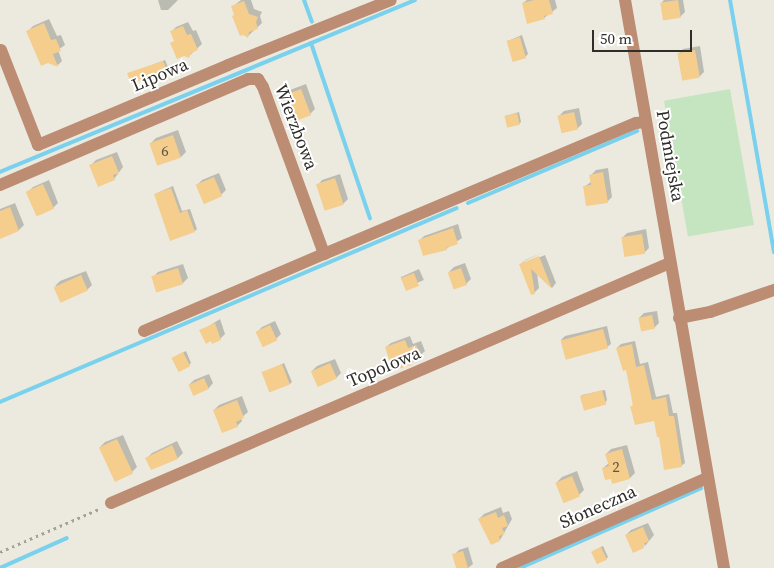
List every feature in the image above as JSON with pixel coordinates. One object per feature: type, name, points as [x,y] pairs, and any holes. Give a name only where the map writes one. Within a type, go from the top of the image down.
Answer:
[{"type":"street","name":"Lipowa","points":[[1,50],[38,146],[228,65],[391,0]]},
{"type":"street","name":"Podmiejska","points":[[625,0],[724,568]]},
{"type":"street","name":"Wierzbowa","points":[[0,185],[248,79],[258,79],[263,87],[324,254]]},
{"type":"street","points":[[144,331],[636,123],[646,122]]},
{"type":"street","name":"Topolowa","points":[[111,503],[670,264]]},
{"type":"street","points":[[680,318],[710,312],[774,290]]},
{"type":"street","name":"Słoneczna","points":[[502,568],[707,478]]},
{"type":"path","points":[[0,552],[111,503]]},
{"type":"green space","points":[[730,89],[754,225],[688,237],[664,101]]},
{"type":"building","points":[[534,0],[549,0],[553,14],[544,16],[545,19],[527,24],[522,3]]},
{"type":"building","points":[[678,0],[681,18],[663,21],[660,3]]},
{"type":"building","points":[[244,1],[249,14],[258,17],[256,22],[258,29],[249,32],[248,38],[243,35],[240,36],[232,16],[234,15],[231,6]]},
{"type":"building","points":[[44,23],[51,40],[56,39],[61,51],[53,54],[58,67],[48,63],[41,66],[26,31]]},
{"type":"building","points":[[183,26],[187,35],[191,34],[198,50],[191,53],[189,58],[184,56],[177,59],[170,43],[174,41],[170,31]]},
{"type":"building","points":[[520,37],[526,58],[513,62],[507,41]]},
{"type":"building","points":[[695,50],[700,78],[682,81],[677,53]]},
{"type":"building","points":[[163,61],[167,70],[131,84],[127,73]]},
{"type":"building","points":[[301,89],[311,115],[293,122],[283,96]]},
{"type":"building","points":[[574,112],[578,130],[561,133],[557,116]]},
{"type":"building","points":[[517,113],[520,125],[507,128],[504,116]]},
{"type":"building","points":[[173,135],[181,158],[157,166],[149,143]]},
{"type":"building","points":[[112,156],[119,173],[113,175],[115,180],[98,187],[89,165]]},
{"type":"building","points":[[603,172],[608,203],[586,206],[583,186],[591,185],[589,175]]},
{"type":"building","points":[[214,177],[222,196],[204,204],[196,185]]},
{"type":"building","points":[[335,178],[344,205],[325,211],[316,184]]},
{"type":"building","points":[[43,184],[54,209],[37,216],[26,192]]},
{"type":"building","points":[[171,188],[180,213],[187,210],[195,232],[170,241],[154,194]]},
{"type":"building","points":[[10,207],[19,231],[0,239],[0,211]]},
{"type":"building","points":[[453,228],[458,244],[446,248],[447,250],[423,256],[418,240]]},
{"type":"building","points":[[642,234],[645,254],[624,257],[621,237]]},
{"type":"building","points":[[539,256],[552,289],[531,269],[535,294],[531,295],[519,264]]},
{"type":"building","points":[[178,268],[183,284],[156,292],[151,276]]},
{"type":"building","points":[[461,268],[467,285],[454,290],[448,273]]},
{"type":"building","points":[[414,273],[419,286],[406,291],[401,278]]},
{"type":"building","points":[[81,275],[88,291],[61,303],[54,287]]},
{"type":"building","points":[[652,315],[655,329],[641,332],[638,318]]},
{"type":"building","points":[[215,323],[221,340],[212,344],[211,341],[206,344],[199,330]]},
{"type":"building","points":[[270,325],[277,340],[263,347],[255,332]]},
{"type":"building","points":[[603,329],[608,348],[566,360],[560,340]]},
{"type":"building","points":[[405,340],[408,348],[416,345],[421,357],[410,361],[412,365],[398,369],[396,363],[391,365],[385,347]]},
{"type":"building","points":[[632,344],[636,367],[644,365],[652,400],[666,397],[669,416],[674,416],[682,467],[664,470],[659,437],[657,437],[654,421],[635,425],[630,406],[633,406],[626,370],[623,371],[616,348]]},
{"type":"building","points":[[183,352],[190,366],[179,372],[171,358]]},
{"type":"building","points":[[330,363],[337,379],[318,387],[311,372]]},
{"type":"building","points":[[282,364],[290,385],[269,392],[261,372]]},
{"type":"building","points":[[204,378],[209,389],[193,396],[188,385]]},
{"type":"building","points":[[602,390],[606,404],[584,411],[580,396]]},
{"type":"building","points":[[237,400],[244,418],[236,422],[238,427],[222,433],[213,410]]},
{"type":"building","points":[[117,439],[133,473],[115,482],[99,447]]},
{"type":"building","points":[[172,445],[178,459],[151,470],[145,458]]},
{"type":"building","points":[[622,449],[630,479],[612,484],[611,479],[605,480],[602,468],[609,466],[605,454]]},
{"type":"building","points":[[572,476],[580,496],[564,503],[555,483]]},
{"type":"building","points":[[496,512],[498,518],[504,515],[508,526],[502,528],[505,534],[499,536],[500,541],[491,545],[478,519]]},
{"type":"building","points":[[643,527],[649,541],[643,544],[644,548],[633,553],[625,535]]},
{"type":"building","points":[[601,547],[607,560],[597,564],[591,552]]},
{"type":"building","points":[[463,551],[468,568],[456,568],[452,554]]},
{"type":"waterway","points":[[304,0],[312,22]]},
{"type":"waterway","points":[[0,172],[415,0]]},
{"type":"waterway","points":[[730,0],[774,252]]},
{"type":"waterway","points":[[311,43],[370,218]]},
{"type":"waterway","points":[[468,203],[637,131]]},
{"type":"waterway","points":[[0,402],[457,208]]},
{"type":"waterway","points":[[520,568],[701,488]]},
{"type":"waterway","points":[[0,568],[67,538]]}]
